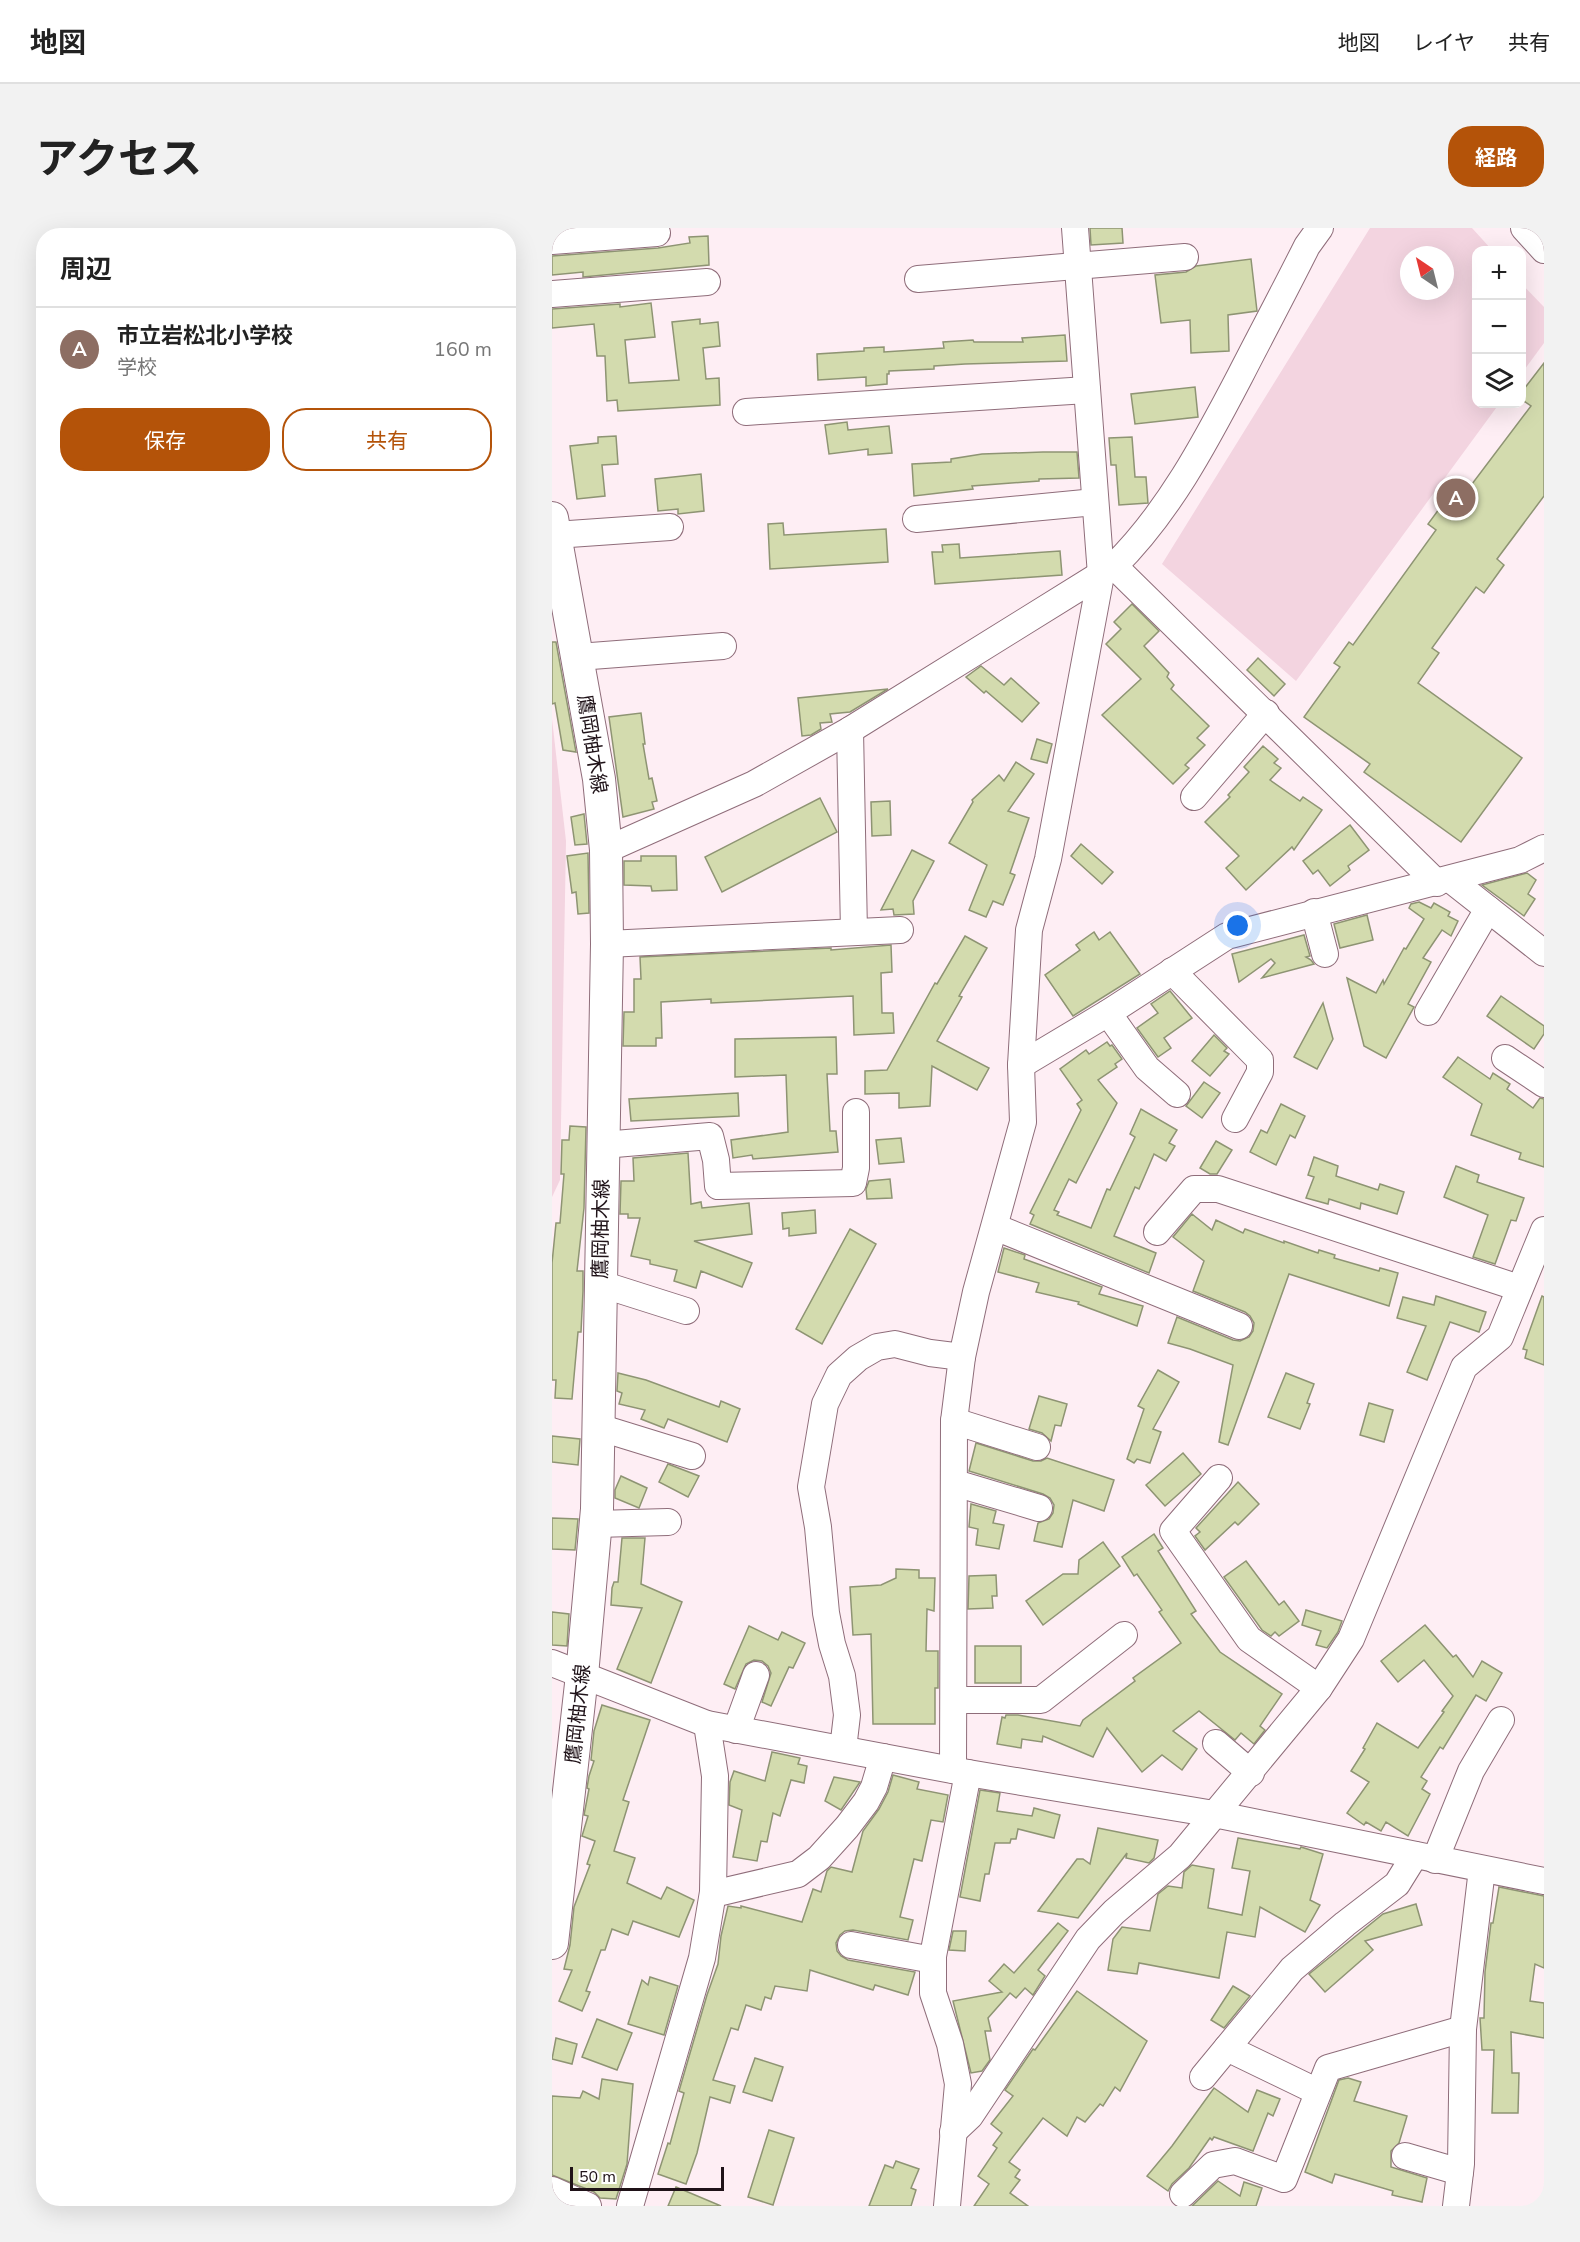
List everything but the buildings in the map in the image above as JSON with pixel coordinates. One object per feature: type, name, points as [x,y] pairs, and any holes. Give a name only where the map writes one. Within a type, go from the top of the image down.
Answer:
[{"type":"main road","name":"鷹岡柚木線","points":[[552,1943],[582,1675],[596,1524],[606,944],[606,850],[599,779],[554,526]]},
{"type":"street","points":[[946,2206],[958,2084],[950,2044],[933,1993],[933,1960],[961,1771],[954,1700],[954,1421],[962,1357],[976,1292],[1023,1122],[1021,1065],[1029,930],[1048,859],[1107,571],[1095,502],[1075,228]]},
{"type":"street","points":[[606,850],[754,784],[850,730],[1107,571],[1125,555],[1174,492],[1218,417],[1307,246],[1320,228]]},
{"type":"street","points":[[1524,228],[1544,250]]},
{"type":"street","points":[[552,241],[657,233]]},
{"type":"street","points":[[918,279],[1185,257]]},
{"type":"street","points":[[552,294],[707,282]]},
{"type":"street","points":[[746,412],[1087,390]]},
{"type":"street","points":[[916,519],[1095,502]]},
{"type":"street","points":[[554,526],[670,527]]},
{"type":"street","points":[[1107,571],[1266,713],[1443,881],[1488,909],[1544,953]]},
{"type":"street","points":[[578,657],[723,646]]},
{"type":"street","points":[[1194,797],[1266,713]]},
{"type":"street","points":[[850,730],[854,932]]},
{"type":"street","points":[[1021,1065],[1108,1013],[1227,936],[1520,860],[1544,848]]},
{"type":"street","points":[[1428,1012],[1488,909]]},
{"type":"street","points":[[1314,912],[1325,954]]},
{"type":"street","points":[[606,944],[900,930]]},
{"type":"street","points":[[1172,970],[1260,1060],[1260,1072],[1235,1119]]},
{"type":"street","points":[[1108,1013],[1147,1068],[1177,1094]]},
{"type":"street","points":[[1505,1058],[1544,1084]]},
{"type":"street","points":[[603,1145],[710,1136],[716,1160],[718,1186],[853,1183],[856,1168],[856,1112]]},
{"type":"street","points":[[1157,1232],[1194,1189],[1218,1189],[1519,1288]]},
{"type":"street","points":[[995,1227],[1239,1326]]},
{"type":"street","points":[[953,2132],[970,2116],[1088,1939],[1114,1912],[1180,1856],[1319,1688],[1351,1639],[1464,1367],[1500,1337],[1544,1230]]},
{"type":"street","points":[[601,1284],[686,1311]]},
{"type":"street","points":[[843,1749],[846,1715],[842,1676],[832,1644],[826,1613],[818,1527],[811,1487],[825,1404],[839,1375],[858,1358],[877,1347],[895,1344],[930,1353],[962,1357]]},
{"type":"street","points":[[954,1421],[1037,1447]]},
{"type":"street","points":[[598,1427],[692,1456]]},
{"type":"street","points":[[1219,1478],[1173,1531],[1249,1639],[1319,1688]]},
{"type":"street","points":[[955,1484],[1039,1508]]},
{"type":"street","points":[[596,1524],[668,1522]]},
{"type":"street","points":[[954,1700],[1041,1700],[1124,1635]]},
{"type":"street","points":[[552,1664],[707,1724],[961,1771],[1214,1814],[1544,1881]]},
{"type":"street","points":[[736,1730],[756,1676]]},
{"type":"street","points":[[1203,2077],[1292,1969],[1397,1884],[1425,1858],[1501,1720]]},
{"type":"street","points":[[630,2206],[702,1958],[713,1894],[715,1776],[707,1724]]},
{"type":"street","points":[[1216,1743],[1251,1773]]},
{"type":"street","points":[[713,1894],[798,1874],[819,1858],[866,1802],[874,1787],[883,1757]]},
{"type":"street","points":[[1456,2206],[1460,2172],[1463,2029],[1482,1869]]},
{"type":"street","points":[[851,1945],[933,1960]]},
{"type":"street","points":[[1183,2194],[1213,2165],[1235,2161],[1284,2179],[1328,2068],[1463,2029]]},
{"type":"street","points":[[1227,2048],[1318,2092]]},
{"type":"street","points":[[1405,2156],[1460,2172]]},
{"type":"street","points":[[552,2190],[588,2206]]},
{"type":"shaded area","points":[[1370,228],[1472,228],[1488,246],[1472,246],[1472,408],[1496,408],[1296,681],[1162,564]]},
{"type":"shaded area","points":[[1526,288],[1544,307],[1544,343],[1526,368]]},
{"type":"shaded area","points":[[552,719],[566,841],[560,1180],[552,1197]]},
{"type":"place","name":"市立岩松北小学校","points":[[1456,498]]}]
